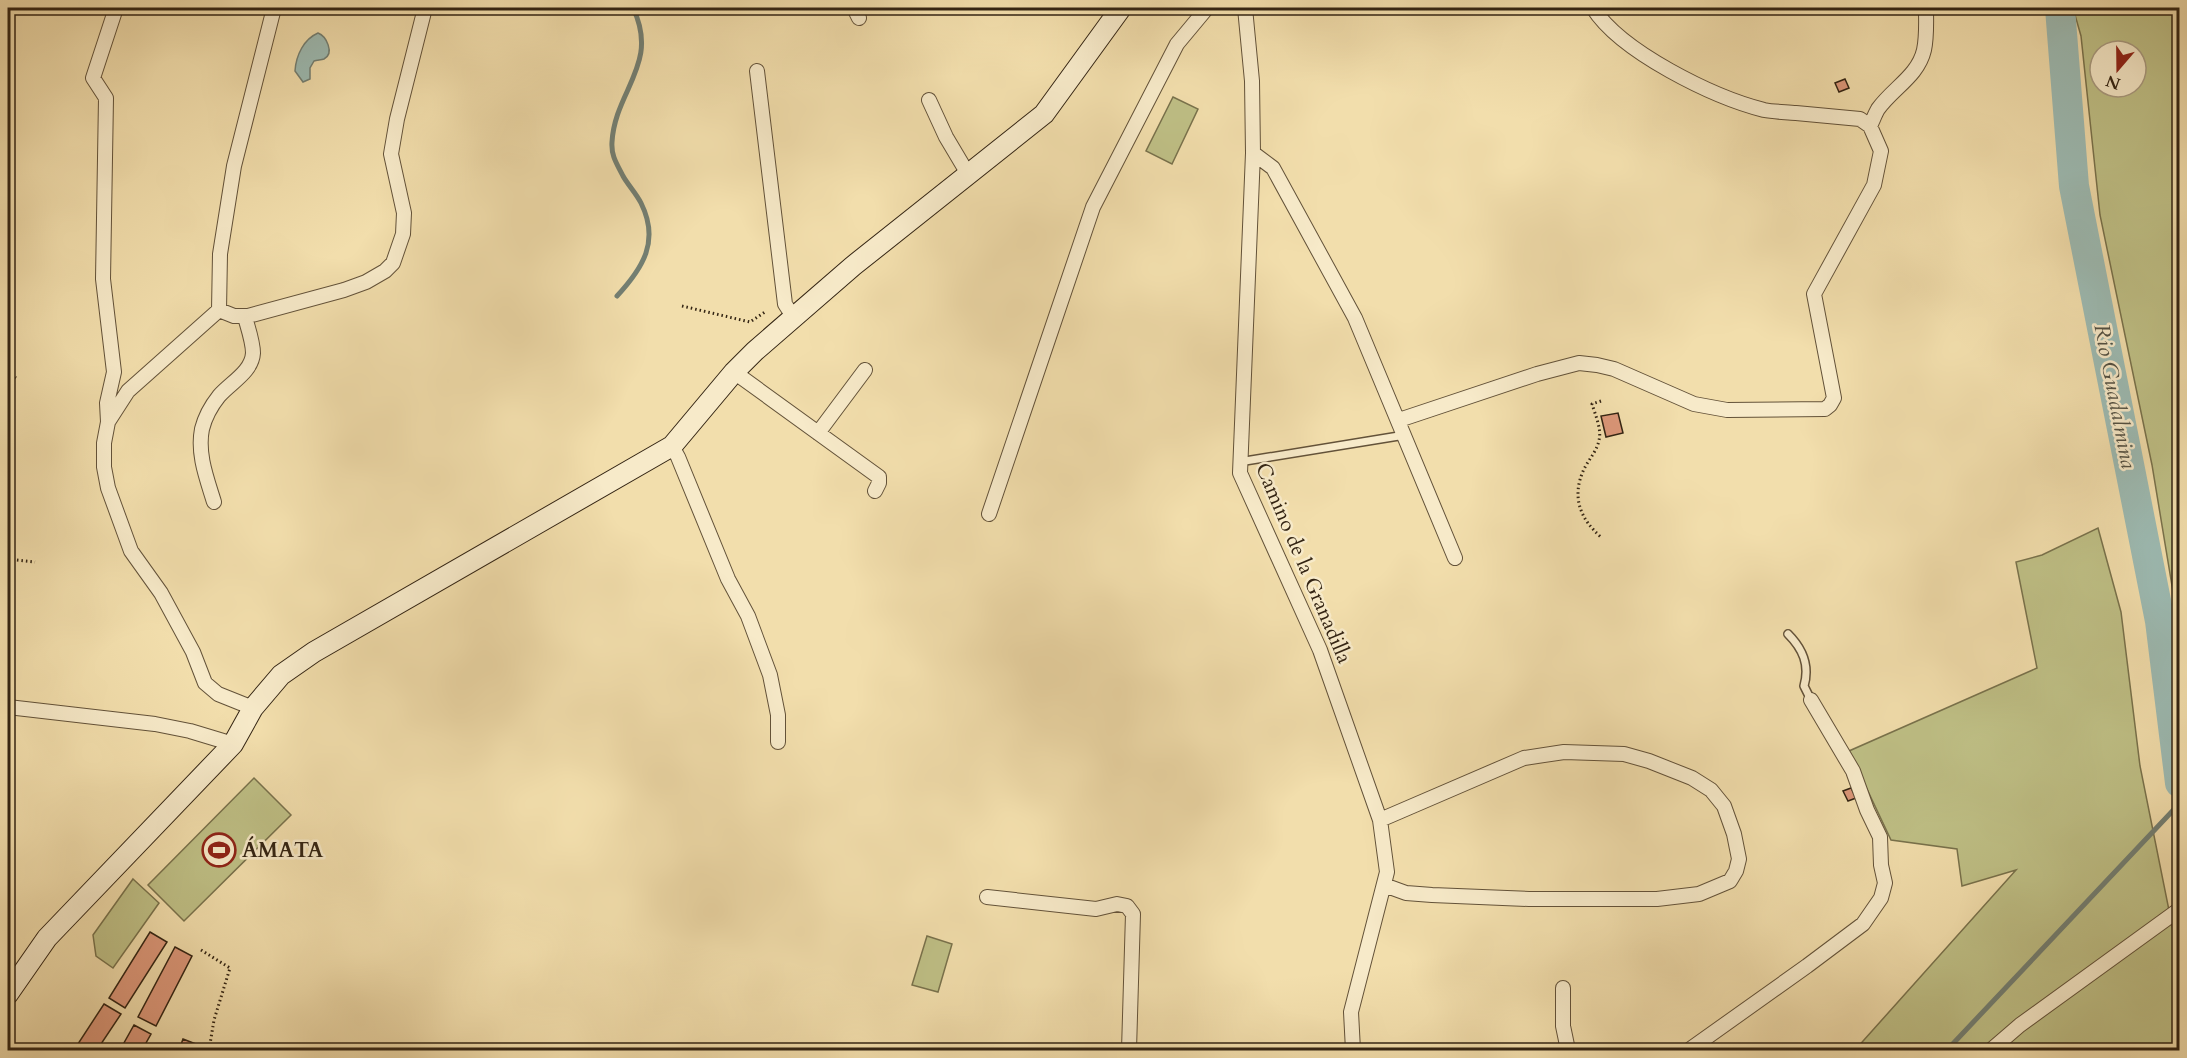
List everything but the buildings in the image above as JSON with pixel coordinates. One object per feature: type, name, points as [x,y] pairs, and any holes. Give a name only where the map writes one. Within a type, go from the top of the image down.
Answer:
[{"type":"street","points":[[116,8],[93,78],[106,98],[103,279],[114,372],[107,403],[108,422],[104,443],[104,467],[108,488],[131,551],[161,593],[193,652],[205,683],[218,694],[253,708]]},
{"type":"street","points":[[108,422],[128,391],[219,310],[220,254],[234,166],[273,8]]},
{"type":"street","points":[[219,310],[234,316],[245,317],[366,282],[385,271],[393,263],[403,234],[404,213],[391,154],[397,119],[425,8]]},
{"type":"street","points":[[8,994],[47,938],[233,744],[253,708],[280,675],[314,652],[672,446],[755,351],[853,266],[1044,114],[1121,8]]},
{"type":"street","points":[[989,514],[1093,207],[1177,44],[1208,8]]},
{"type":"street","name":"Camino de la Granadilla","points":[[1245,8],[1252,81],[1253,153],[1240,473],[1320,650],[1380,820],[1387,872],[1351,1012],[1353,1050]]},
{"type":"street","points":[[1399,420],[1538,374],[1579,363],[1614,369],[1694,404],[1727,410],[1825,409],[1834,398],[1814,294],[1874,185],[1881,151],[1870,126],[1860,119],[1766,110],[1697,85],[1645,54],[1608,27],[1593,8]]},
{"type":"street","points":[[1870,126],[1878,110],[1917,67],[1924,52],[1926,39],[1926,8]]},
{"type":"street","points":[[757,71],[785,304],[794,318]]},
{"type":"street","points":[[929,100],[946,137],[968,174]]},
{"type":"street","points":[[1253,153],[1273,168],[1355,318],[1455,558]]},
{"type":"street","points":[[214,502],[202,461],[200,445],[202,428],[208,412],[220,395],[249,367],[253,351],[245,317]]},
{"type":"street","points":[[818,433],[865,370]]},
{"type":"street","points":[[735,372],[879,477],[875,491]]},
{"type":"street","points":[[672,446],[728,579],[748,616],[770,675],[778,715],[778,742]]},
{"type":"street","points":[[1689,1050],[1863,924],[1881,898],[1885,883],[1881,865],[1880,837],[1867,810],[1853,771],[1810,700]]},
{"type":"street","points":[[8,707],[155,724],[190,731],[233,744]]},
{"type":"street","points":[[1380,820],[1524,759],[1564,752],[1624,754],[1692,778],[1711,790],[1724,806],[1734,834],[1739,859],[1730,882],[1699,894],[1657,899],[1529,899],[1432,895],[1406,893],[1384,885]]},
{"type":"street","points":[[987,897],[1096,909],[1118,903],[1127,906],[1132,914],[1129,1050]]},
{"type":"street","points":[[1991,1050],[2020,1025],[2180,909]]},
{"type":"street","points":[[1563,988],[1563,1026],[1568,1050]]},
{"type":"lane","points":[[1239,462],[1405,435]]},
{"type":"lane","points":[[1788,634],[1799,646],[1806,660],[1807,676],[1804,686],[1810,700]]},
{"type":"path","points":[[682,306],[750,322],[765,312]]},
{"type":"path","points":[[8,372],[16,378]]},
{"type":"path","points":[[1601,401],[1592,404],[1600,438],[1578,486],[1580,510],[1584,520],[1602,538]]},
{"type":"path","points":[[8,559],[35,562]]},
{"type":"path","points":[[201,950],[230,968],[214,1020],[209,1050]]},
{"type":"green space","points":[[2073,8],[2179,8],[2179,628],[2152,465],[2100,215],[2081,36]]},
{"type":"green space","points":[[1173,97],[1198,109],[1172,164],[1146,151]]},
{"type":"green space","points":[[2098,528],[2121,612],[2140,766],[2179,960],[2179,1050],[1855,1050],[2016,870],[1962,886],[1957,849],[1891,840],[1849,751],[2037,668],[2016,562],[2042,555]]},
{"type":"green space","name":"ÁMATA","points":[[254,778],[291,815],[184,921],[148,885]]},
{"type":"green space","points":[[133,879],[159,903],[113,968],[96,956],[93,935]]},
{"type":"green space","points":[[927,936],[952,944],[938,992],[912,985]]},
{"type":"water","points":[[318,33],[326,41],[329,53],[324,59],[314,61],[310,68],[310,79],[303,82],[295,71],[297,59],[305,43]]},
{"type":"waterway","points":[[617,296],[641,264],[649,242],[646,217],[639,199],[617,164],[612,147],[615,124],[634,76],[642,45],[640,28],[633,8]]},
{"type":"waterway","name":"Rio Guadalmina","points":[[2060,8],[2074,186],[2160,621],[2180,783]]},
{"type":"waterway","points":[[1947,1050],[2180,803]]},
{"type":"place","name":"ÁMATA","points":[[219,850]]}]
